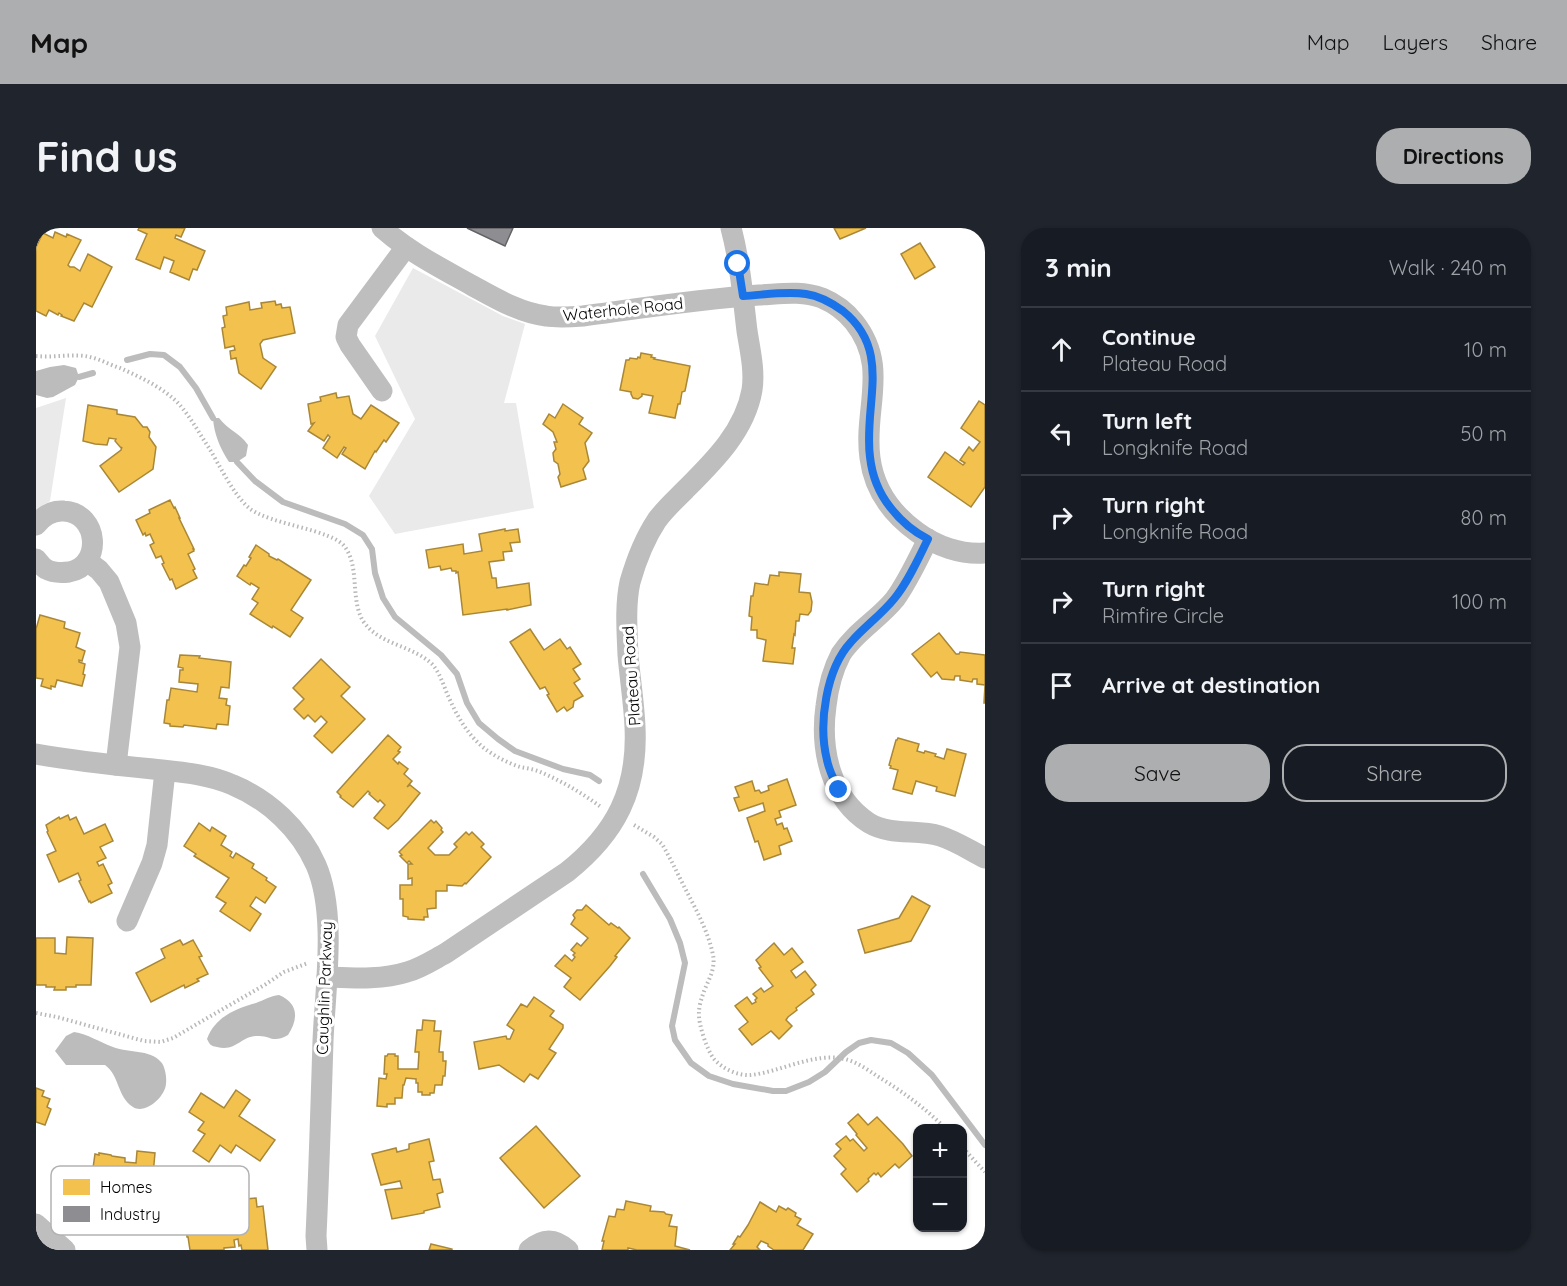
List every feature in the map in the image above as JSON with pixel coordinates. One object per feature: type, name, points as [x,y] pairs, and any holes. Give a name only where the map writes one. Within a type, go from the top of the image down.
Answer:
[{"type":"street","name":"Waterhole Road","points":[[382,228],[406,247],[504,303],[544,316],[583,316],[726,297],[794,293],[823,298],[850,316],[868,344],[874,372],[869,435],[870,457],[873,476],[878,488],[896,515],[928,539],[946,548],[964,553],[985,553]]},
{"type":"street","name":"Plateau Road","points":[[327,969],[389,976],[426,965],[567,872],[601,841],[617,817],[627,795],[635,756],[627,631],[630,585],[637,561],[657,521],[714,461],[736,430],[752,390],[752,370],[743,296],[731,228]]},
{"type":"street","points":[[382,391],[346,337],[348,326],[406,247]]},
{"type":"street","points":[[36,525],[42,517],[56,511],[71,512],[84,520],[92,532],[93,548],[87,561],[75,571],[60,573],[46,569],[36,559]]},
{"type":"street","points":[[928,539],[895,598],[851,641],[836,664],[831,677],[824,719],[826,759],[846,803],[869,823],[881,829],[940,836],[985,858]]},
{"type":"street","points":[[87,561],[109,582],[129,635],[130,647],[116,765]]},
{"type":"street","name":"Caughlin Parkway","points":[[36,754],[207,777],[231,784],[252,794],[272,808],[290,825],[305,845],[323,886],[326,909],[327,969],[317,1250]]},
{"type":"street","points":[[127,921],[152,863],[157,845],[165,771]]},
{"type":"street","points":[[36,1224],[65,1250]]},
{"type":"street","points":[[529,1250],[536,1244],[548,1240],[560,1243],[568,1250]]},
{"type":"path","points":[[36,356],[90,357],[137,376],[159,388],[178,403],[194,424],[232,486],[250,509],[291,525],[329,536],[346,548],[351,559],[359,612],[364,622],[379,636],[422,657],[433,665],[458,717],[483,748],[518,766],[557,781],[603,809]]},
{"type":"path","points":[[631,824],[662,844],[698,913],[709,940],[714,958],[713,970],[702,996],[699,1013],[700,1026],[713,1058],[725,1069],[749,1075],[796,1063],[835,1058],[846,1060],[863,1067],[893,1085],[941,1124]]},
{"type":"path","points":[[36,1013],[144,1041],[160,1042],[173,1038],[284,972],[306,963],[327,969]]},
{"type":"path","points":[[967,1152],[985,1172]]},
{"type":"shaded area","points":[[413,268],[503,316],[525,324],[504,403],[516,403],[534,508],[395,534],[369,496],[415,419],[375,336]]},
{"type":"shaded area","points":[[64,365],[76,368],[79,377],[75,385],[53,397],[36,395],[36,371]]},
{"type":"shaded area","points":[[66,398],[50,501],[36,510],[36,408]]},
{"type":"shaded area","points":[[213,418],[219,418],[245,441],[248,445],[246,456],[237,462],[229,462],[218,441]]},
{"type":"shaded area","points":[[279,995],[290,1002],[295,1012],[294,1023],[288,1035],[275,1039],[262,1036],[251,1037],[234,1046],[224,1048],[209,1043],[207,1039],[211,1031],[227,1015]]},
{"type":"shaded area","points":[[74,1032],[119,1049],[145,1053],[156,1058],[165,1069],[166,1075],[165,1089],[162,1094],[148,1107],[138,1109],[124,1098],[113,1075],[105,1065],[66,1065],[55,1051],[66,1036]]},
{"type":"building: Homes","points":[[139,228],[185,228],[181,237],[176,235],[175,238],[205,251],[197,270],[193,269],[189,280],[170,272],[174,261],[164,257],[160,269],[136,259],[147,234],[138,230]]},
{"type":"building: Homes","points":[[834,228],[866,228],[840,239]]},
{"type":"building: Homes","points":[[55,232],[81,240],[68,265],[70,267],[80,271],[88,254],[112,267],[92,307],[84,303],[74,321],[49,310],[46,316],[36,311],[36,247],[43,233],[53,238]]},
{"type":"building: Homes","points":[[920,243],[935,267],[915,279],[901,254]]},
{"type":"building: Homes","points":[[275,301],[276,305],[281,304],[282,308],[290,307],[295,333],[263,340],[260,344],[263,358],[276,367],[261,389],[239,373],[236,358],[231,359],[230,351],[235,350],[234,346],[225,348],[223,316],[227,315],[226,307],[249,302],[250,310],[262,308],[261,303]]},
{"type":"building: Homes","points":[[641,353],[652,355],[654,359],[690,366],[685,391],[682,392],[675,418],[649,413],[653,396],[642,394],[638,399],[633,398],[631,392],[620,390],[626,360],[640,358]]},
{"type":"building: Homes","points":[[336,393],[337,398],[349,396],[353,414],[361,419],[371,405],[399,423],[386,442],[384,440],[375,451],[365,469],[342,454],[346,448],[344,447],[337,458],[323,448],[330,437],[328,435],[324,441],[308,431],[314,423],[311,424],[308,404],[321,401],[320,397]]},
{"type":"building: Homes","points":[[979,401],[985,405],[985,487],[971,507],[928,477],[945,452],[963,465],[965,463],[960,460],[969,447],[973,451],[980,442],[961,428]]},
{"type":"building: Homes","points":[[563,404],[583,418],[579,424],[592,433],[585,443],[589,461],[583,469],[586,479],[561,487],[558,464],[554,461],[553,453],[556,449],[554,442],[557,442],[553,432],[543,424],[549,414],[555,418]]},
{"type":"building: Homes","points":[[88,405],[117,410],[117,414],[135,417],[143,427],[147,427],[150,432],[149,437],[156,447],[153,469],[119,492],[100,466],[122,447],[115,441],[116,439],[109,438],[107,445],[83,441]]},
{"type":"building: Homes","points":[[170,500],[194,549],[188,554],[197,578],[176,589],[162,564],[164,563],[161,556],[156,558],[150,545],[154,543],[150,534],[143,535],[136,520],[150,513],[149,510]]},
{"type":"building: Homes","points":[[505,529],[505,531],[518,529],[520,542],[510,543],[512,551],[503,552],[504,560],[489,562],[492,578],[496,578],[497,588],[529,583],[531,605],[463,615],[458,572],[452,571],[451,568],[441,570],[440,566],[429,568],[426,550],[463,544],[464,554],[482,551],[479,534]]},
{"type":"building: Homes","points":[[256,545],[269,556],[278,559],[311,580],[291,610],[303,618],[290,637],[250,614],[258,603],[252,599],[259,588],[237,576],[251,558],[249,557]]},
{"type":"building: Homes","points":[[779,572],[801,574],[799,592],[810,593],[812,602],[808,615],[800,614],[799,621],[796,621],[792,648],[795,648],[793,664],[763,661],[766,640],[757,638],[757,630],[751,630],[752,617],[749,616],[755,583],[768,585],[770,575],[779,576]]},
{"type":"building: Homes","points":[[40,615],[65,622],[64,628],[80,633],[76,647],[85,651],[82,661],[79,660],[85,664],[82,686],[57,680],[55,687],[51,686],[51,689],[41,686],[43,679],[36,678],[36,629]]},
{"type":"building: Homes","points":[[530,629],[544,650],[560,639],[567,649],[570,647],[581,664],[573,669],[580,679],[574,683],[583,696],[574,701],[573,707],[567,711],[564,707],[557,712],[545,687],[540,689],[510,642]]},
{"type":"building: Homes","points":[[939,633],[956,654],[960,652],[985,655],[985,685],[977,684],[977,679],[973,679],[972,682],[960,680],[960,676],[955,676],[954,680],[942,679],[937,672],[931,677],[912,654]]},
{"type":"building: Homes","points":[[180,655],[231,662],[229,688],[221,687],[219,698],[227,699],[226,705],[230,706],[228,725],[217,724],[216,729],[184,725],[183,727],[170,726],[164,723],[171,688],[197,692],[198,684],[179,682],[180,670],[183,670],[178,667]]},
{"type":"building: Homes","points":[[321,659],[350,687],[341,696],[365,719],[332,753],[314,736],[327,722],[321,716],[315,722],[308,715],[304,719],[294,709],[304,699],[293,688]]},
{"type":"building: Homes","points":[[388,735],[401,747],[398,751],[400,752],[393,759],[408,769],[404,774],[412,781],[407,787],[410,785],[420,793],[388,829],[374,818],[385,805],[380,800],[378,802],[368,791],[353,807],[337,792]]},
{"type":"building: Homes","points":[[898,738],[919,744],[917,751],[936,754],[935,756],[944,759],[947,749],[966,754],[955,796],[936,791],[937,787],[916,781],[912,794],[893,789],[898,770],[890,768],[889,765]]},
{"type":"building: Homes","points":[[787,779],[796,805],[779,811],[781,817],[775,819],[777,825],[782,823],[784,829],[787,828],[792,841],[779,846],[781,854],[764,860],[747,818],[765,811],[763,803],[739,811],[734,798],[739,797],[735,787],[752,781],[755,791],[759,790],[761,793],[769,790],[768,786]]},
{"type":"building: Homes","points":[[68,815],[70,820],[76,817],[84,834],[105,824],[113,841],[100,847],[106,858],[97,862],[99,866],[103,864],[112,883],[108,885],[112,893],[91,903],[79,881],[81,880],[78,873],[59,882],[47,855],[56,851],[46,825],[59,817],[60,819]]},
{"type":"building: Homes","points":[[431,820],[434,823],[436,821],[443,832],[428,848],[435,855],[449,855],[457,847],[454,844],[466,832],[469,835],[472,832],[484,844],[481,847],[491,857],[466,884],[447,885],[447,891],[436,891],[436,908],[427,909],[428,917],[424,917],[424,920],[408,919],[403,916],[400,885],[412,885],[412,878],[408,879],[408,864],[412,864],[409,861],[407,863],[399,852]]},
{"type":"building: Homes","points":[[199,823],[210,831],[212,827],[226,836],[221,845],[232,852],[230,856],[233,858],[236,853],[254,864],[252,868],[276,887],[265,903],[256,897],[250,906],[261,914],[250,931],[220,911],[226,903],[216,897],[229,878],[194,856],[196,854],[184,846]]},
{"type":"building: Homes","points":[[912,896],[930,906],[911,941],[865,953],[858,930],[899,918]]},
{"type":"building: Homes","points":[[586,905],[609,925],[611,923],[619,927],[630,938],[610,966],[580,1000],[564,987],[571,978],[555,966],[565,955],[572,961],[575,953],[571,950],[577,943],[581,946],[588,938],[571,924],[575,918],[573,915]]},
{"type":"building: Homes","points":[[67,937],[93,938],[91,985],[76,985],[76,987],[66,987],[66,990],[54,990],[55,987],[36,985],[36,938],[55,938],[55,953],[66,954]]},
{"type":"building: Homes","points":[[180,940],[183,945],[193,940],[208,974],[185,988],[184,985],[151,1002],[136,973],[165,958],[161,949]]},
{"type":"building: Homes","points":[[774,943],[784,955],[792,948],[803,962],[791,971],[796,978],[805,971],[816,985],[811,990],[814,994],[788,1017],[786,1020],[792,1026],[779,1039],[771,1031],[752,1045],[739,1029],[748,1022],[735,1006],[747,997],[752,1004],[756,1002],[757,998],[753,994],[761,988],[764,992],[773,986],[759,968],[761,967],[756,960]]},
{"type":"building: Homes","points":[[534,997],[554,1011],[550,1016],[563,1025],[549,1049],[556,1053],[538,1079],[530,1074],[524,1082],[499,1065],[479,1069],[474,1042],[506,1036],[510,1039],[514,1030],[507,1025],[521,1004],[527,1007]]},
{"type":"building: Homes","points":[[423,1020],[435,1021],[434,1031],[441,1031],[439,1052],[443,1052],[443,1061],[446,1061],[442,1085],[435,1085],[434,1093],[430,1095],[422,1095],[422,1092],[418,1092],[416,1079],[406,1078],[402,1098],[395,1098],[395,1104],[387,1104],[387,1107],[377,1106],[379,1078],[386,1079],[387,1074],[384,1074],[385,1056],[395,1054],[398,1056],[398,1069],[418,1069],[419,1052],[415,1052],[417,1030],[422,1030]]},
{"type":"building: Homes","points":[[36,1088],[44,1091],[42,1096],[50,1099],[47,1107],[51,1109],[45,1125],[36,1122]]},
{"type":"building: Homes","points":[[236,1090],[250,1100],[239,1116],[275,1140],[260,1161],[236,1145],[231,1153],[220,1145],[209,1162],[193,1151],[205,1134],[198,1130],[204,1122],[189,1112],[201,1093],[224,1108]]},
{"type":"building: Homes","points":[[858,1114],[868,1125],[877,1117],[912,1156],[899,1168],[895,1164],[881,1177],[878,1173],[876,1175],[874,1173],[857,1192],[841,1174],[846,1169],[834,1156],[841,1149],[836,1144],[846,1136],[850,1141],[853,1139],[864,1151],[867,1148],[848,1123]]},
{"type":"building: Homes","points":[[536,1126],[580,1176],[544,1208],[500,1158]]},
{"type":"building: Homes","points":[[429,1139],[434,1161],[429,1162],[433,1180],[440,1179],[443,1192],[437,1194],[440,1207],[424,1211],[424,1213],[392,1219],[385,1190],[402,1188],[400,1181],[381,1185],[372,1154],[396,1148],[397,1152],[409,1149],[409,1144]]},
{"type":"building: Homes","points":[[137,1151],[155,1153],[154,1166],[93,1166],[95,1154],[99,1155],[99,1153],[125,1158],[125,1162],[136,1163]]},
{"type":"building: Homes","points":[[256,1198],[257,1207],[263,1206],[268,1250],[242,1250],[238,1239],[234,1240],[235,1247],[224,1248],[224,1250],[190,1250],[187,1235],[249,1235],[249,1199]]},
{"type":"building: Homes","points":[[626,1201],[651,1206],[650,1211],[672,1215],[669,1226],[677,1227],[675,1246],[690,1250],[628,1248],[628,1250],[602,1250],[604,1241],[602,1241],[609,1216],[615,1217],[617,1209],[624,1210]]},
{"type":"building: Homes","points":[[760,1202],[776,1212],[779,1206],[796,1213],[795,1216],[801,1219],[797,1225],[813,1234],[803,1250],[774,1250],[761,1241],[757,1247],[760,1250],[730,1250],[748,1225]]},
{"type":"building: Homes","points":[[431,1244],[452,1249],[452,1250],[429,1250]]},
{"type":"building: Industry","points":[[467,228],[513,228],[505,246]]},
{"type":"waterway","points":[[127,360],[150,354],[164,355],[180,367],[196,388],[213,418]]},
{"type":"waterway","points":[[79,377],[93,373]]},
{"type":"waterway","points":[[237,462],[255,481],[283,502],[345,524],[363,535],[372,549],[375,573],[383,598],[395,617],[441,655],[457,674],[467,703],[479,723],[515,751],[563,769],[590,775],[599,781]]},
{"type":"waterway","points":[[643,874],[670,919],[680,943],[685,963],[672,1026],[675,1040],[691,1063],[709,1076],[733,1084],[786,1091],[809,1082],[825,1072],[859,1043],[871,1040],[891,1043],[908,1053],[932,1075],[985,1145]]},
{"type":"route","points":[[738,264],[743,296],[794,293],[823,298],[850,316],[860,329],[868,344],[874,372],[869,435],[873,476],[886,502],[896,515],[928,539],[895,598],[851,641],[842,653],[831,677],[824,719],[826,759],[839,790]]}]
